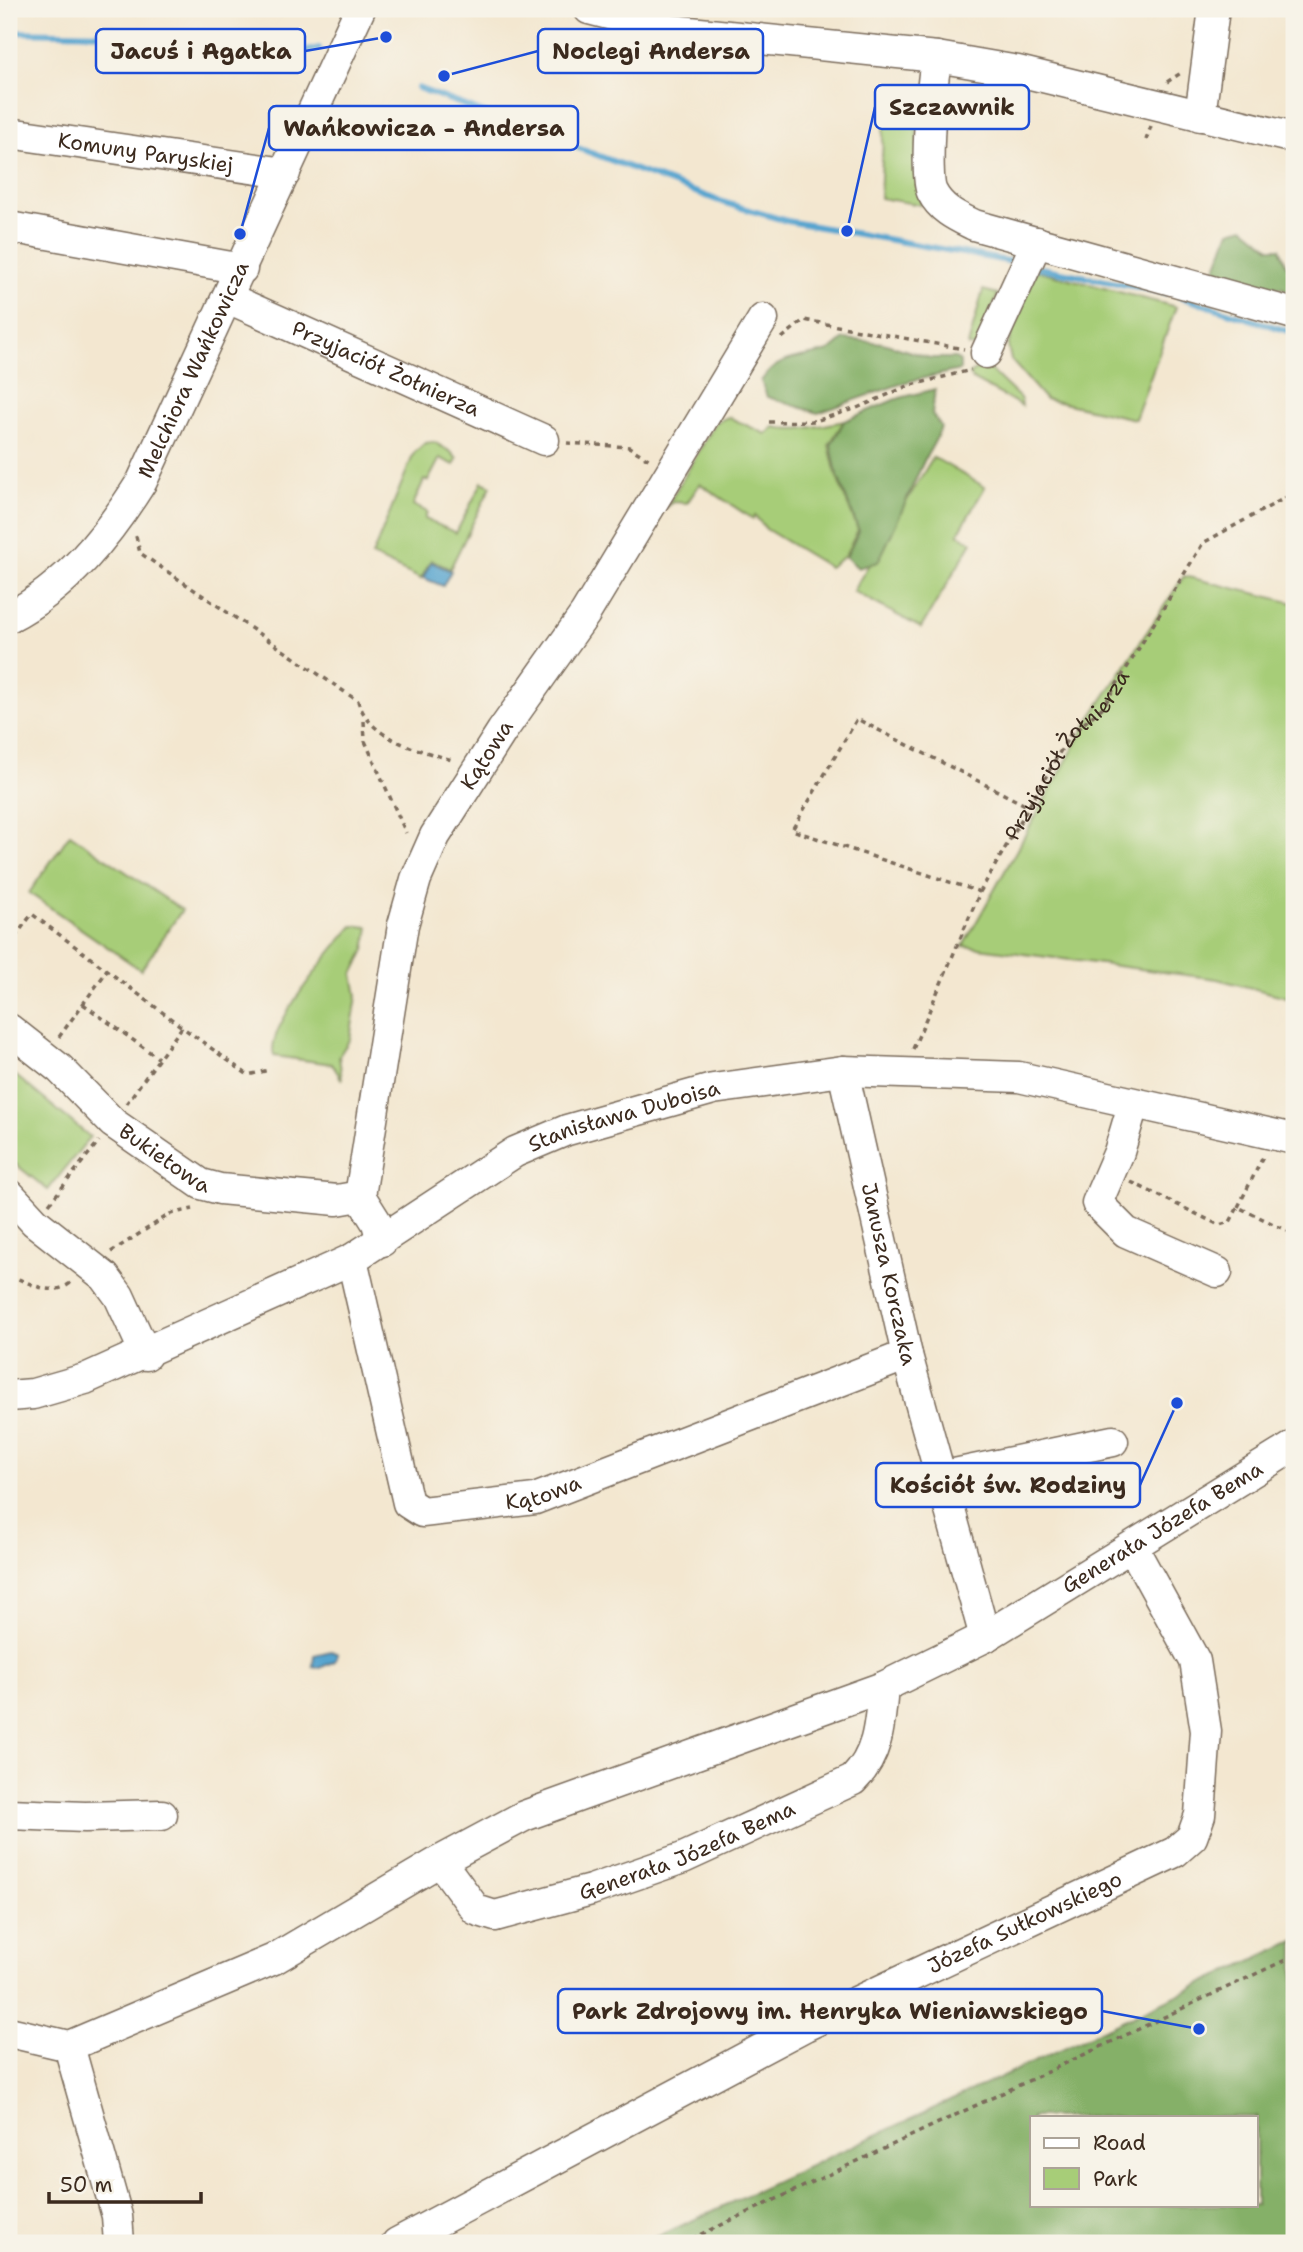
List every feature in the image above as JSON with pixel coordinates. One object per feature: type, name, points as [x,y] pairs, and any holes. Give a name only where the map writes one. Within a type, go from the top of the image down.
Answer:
[{"type":"street","name":"Melchiora Wańkowicza","points":[[9,617],[57,584],[95,547],[120,517],[142,481],[360,9]]},
{"type":"street","points":[[589,9],[670,30],[937,57],[1018,71],[1294,138]]},
{"type":"street","points":[[1200,116],[1213,9]]},
{"type":"street","points":[[937,57],[930,118],[931,191],[948,212],[1030,257],[1294,314]]},
{"type":"street","name":"Komuny Paryskiej","points":[[9,133],[285,173]]},
{"type":"street","points":[[9,227],[242,269]]},
{"type":"street","points":[[986,353],[1030,257]]},
{"type":"street","name":"Przyjaciół Żołnierza","points":[[228,298],[544,440]]},
{"type":"street","name":"Kątowa","points":[[359,1196],[403,925],[416,879],[435,836],[476,769],[585,614],[669,472],[769,332]]},
{"type":"street","name":"Bukietowa","points":[[9,1029],[44,1057],[113,1123],[201,1184],[220,1189],[337,1199],[359,1196]]},
{"type":"street","name":"Stanisława Duboisa","points":[[9,1396],[33,1394],[85,1379],[146,1355],[352,1259],[515,1152],[567,1130],[713,1089],[843,1071],[1018,1077],[1133,1105],[1284,1136]]},
{"type":"street","name":"Janusza Korczaka","points":[[843,1071],[907,1355],[985,1637]]},
{"type":"street","points":[[1133,1105],[1097,1203],[1126,1232],[1217,1272]]},
{"type":"street","points":[[9,1194],[35,1222],[92,1266],[119,1296],[146,1355]]},
{"type":"street","points":[[359,1196],[377,1223],[382,1241]]},
{"type":"street","name":"Kątowa","points":[[352,1259],[408,1503],[422,1512],[535,1499],[907,1355]]},
{"type":"street","points":[[940,1476],[1113,1441]]},
{"type":"street","name":"Generała Józefa Bema","points":[[69,2046],[274,1959],[440,1861],[524,1816],[883,1687],[985,1637],[1133,1548],[1294,1446]]},
{"type":"street","name":"Józefa Sułkowskiego","points":[[397,2243],[804,2026],[1175,1852],[1192,1837],[1200,1815],[1206,1731],[1195,1661],[1133,1548]]},
{"type":"street","name":"Generała Józefa Bema","points":[[440,1861],[476,1910],[495,1916],[591,1890],[683,1858],[853,1780],[867,1765],[880,1731],[883,1687]]},
{"type":"street","points":[[9,1814],[162,1815]]},
{"type":"street","points":[[9,2032],[69,2046],[117,2216],[119,2243]]},
{"type":"path","points":[[1146,140],[1152,124]]},
{"type":"path","points":[[769,332],[804,320],[986,353]]},
{"type":"path","points":[[769,422],[815,421],[857,408],[908,386],[969,372],[986,353]]},
{"type":"path","points":[[544,440],[629,447],[669,472]]},
{"type":"path","name":"Przyjaciół Żołnierza","points":[[904,1071],[980,892],[1069,736],[1102,707],[1203,543],[1294,493]]},
{"type":"path","points":[[1294,500],[1291,507],[1294,523]]},
{"type":"path","points":[[120,517],[134,526],[140,553],[358,701],[364,719],[365,741],[407,833]]},
{"type":"path","points":[[364,719],[399,743],[476,769]]},
{"type":"path","points":[[980,892],[792,830],[857,719],[1029,807]]},
{"type":"path","points":[[9,945],[32,914],[182,1027]]},
{"type":"path","points":[[44,1057],[107,971]]},
{"type":"path","points":[[83,1004],[159,1059]]},
{"type":"path","points":[[248,1075],[269,1070]]},
{"type":"path","points":[[1110,1171],[1219,1225],[1230,1222],[1284,1136]]},
{"type":"path","points":[[9,1276],[47,1290],[65,1288],[132,1236],[170,1214],[195,1208],[220,1189]]},
{"type":"path","points":[[1238,1207],[1294,1234]]},
{"type":"path","points":[[683,2243],[1294,1956]]},
{"type":"green space","points":[[915,92],[921,205],[880,198],[884,118]]},
{"type":"green space","points":[[1244,227],[1270,248],[1280,248],[1286,265],[1294,267],[1294,294],[1282,288],[1247,287],[1213,275],[1230,231]]},
{"type":"green space","points":[[1036,270],[1176,307],[1135,419],[1045,399],[1011,360],[1008,346],[1014,324]]},
{"type":"green space","points":[[983,290],[998,294],[977,347],[968,346]]},
{"type":"green space","points":[[844,339],[883,343],[930,358],[955,358],[960,361],[960,370],[906,382],[818,413],[767,397],[761,381],[775,366],[790,359],[828,351]]},
{"type":"green space","points":[[984,364],[1021,399],[1022,406],[972,379],[970,374]]},
{"type":"green space","points":[[935,389],[932,414],[941,427],[938,436],[878,562],[858,568],[846,557],[859,531],[837,474],[831,445],[844,421],[896,399]]},
{"type":"green space","points":[[728,417],[766,434],[774,427],[800,429],[844,421],[829,445],[836,475],[858,530],[845,556],[829,567],[766,529],[755,516],[753,519],[700,484],[687,503],[673,502],[666,508],[716,422]]},
{"type":"green space","points":[[434,442],[457,459],[454,465],[440,458],[428,481],[424,480],[413,505],[427,512],[425,519],[456,533],[482,482],[491,486],[450,569],[431,560],[421,579],[372,556],[414,453],[425,443]]},
{"type":"green space","points":[[933,457],[985,487],[958,534],[972,542],[921,628],[853,591]]},
{"type":"green space","points":[[1184,576],[1294,603],[1294,999],[1217,979],[963,946],[1091,717]]},
{"type":"green space","points":[[70,834],[182,910],[141,970],[29,893]]},
{"type":"green space","points":[[353,926],[369,927],[365,950],[353,974],[357,996],[350,1039],[339,1056],[342,1080],[332,1064],[274,1056],[274,1043],[279,1027],[290,1008]]},
{"type":"green space","points":[[15,1075],[90,1137],[48,1190],[9,1159],[9,1082]]},
{"type":"green space","points":[[1294,1941],[1294,2243],[644,2243]]},
{"type":"water","points":[[431,562],[451,571],[443,586],[423,578]]},
{"type":"water","points":[[331,1651],[338,1654],[335,1661],[320,1668],[313,1666],[314,1655]]},
{"type":"waterway","points":[[9,32],[110,34],[209,69],[241,67],[319,48]]},
{"type":"waterway","points":[[418,88],[722,202],[787,221],[1018,263]]},
{"type":"waterway","points":[[1036,267],[1166,293]]},
{"type":"waterway","points":[[1180,297],[1294,333]]},
{"type":"place","name":"Jacuś i Agatka","points":[[386,37]]},
{"type":"place","name":"Noclegi Andersa","points":[[444,76]]},
{"type":"place","name":"Szczawnik","points":[[847,231]]},
{"type":"place","name":"Wańkowicza - Andersa","points":[[240,234]]},
{"type":"place","name":"Kościół św. Rodziny","points":[[1177,1403]]},
{"type":"place","name":"Park Zdrojowy im. Henryka Wieniawskiego","points":[[1199,2029]]}]
